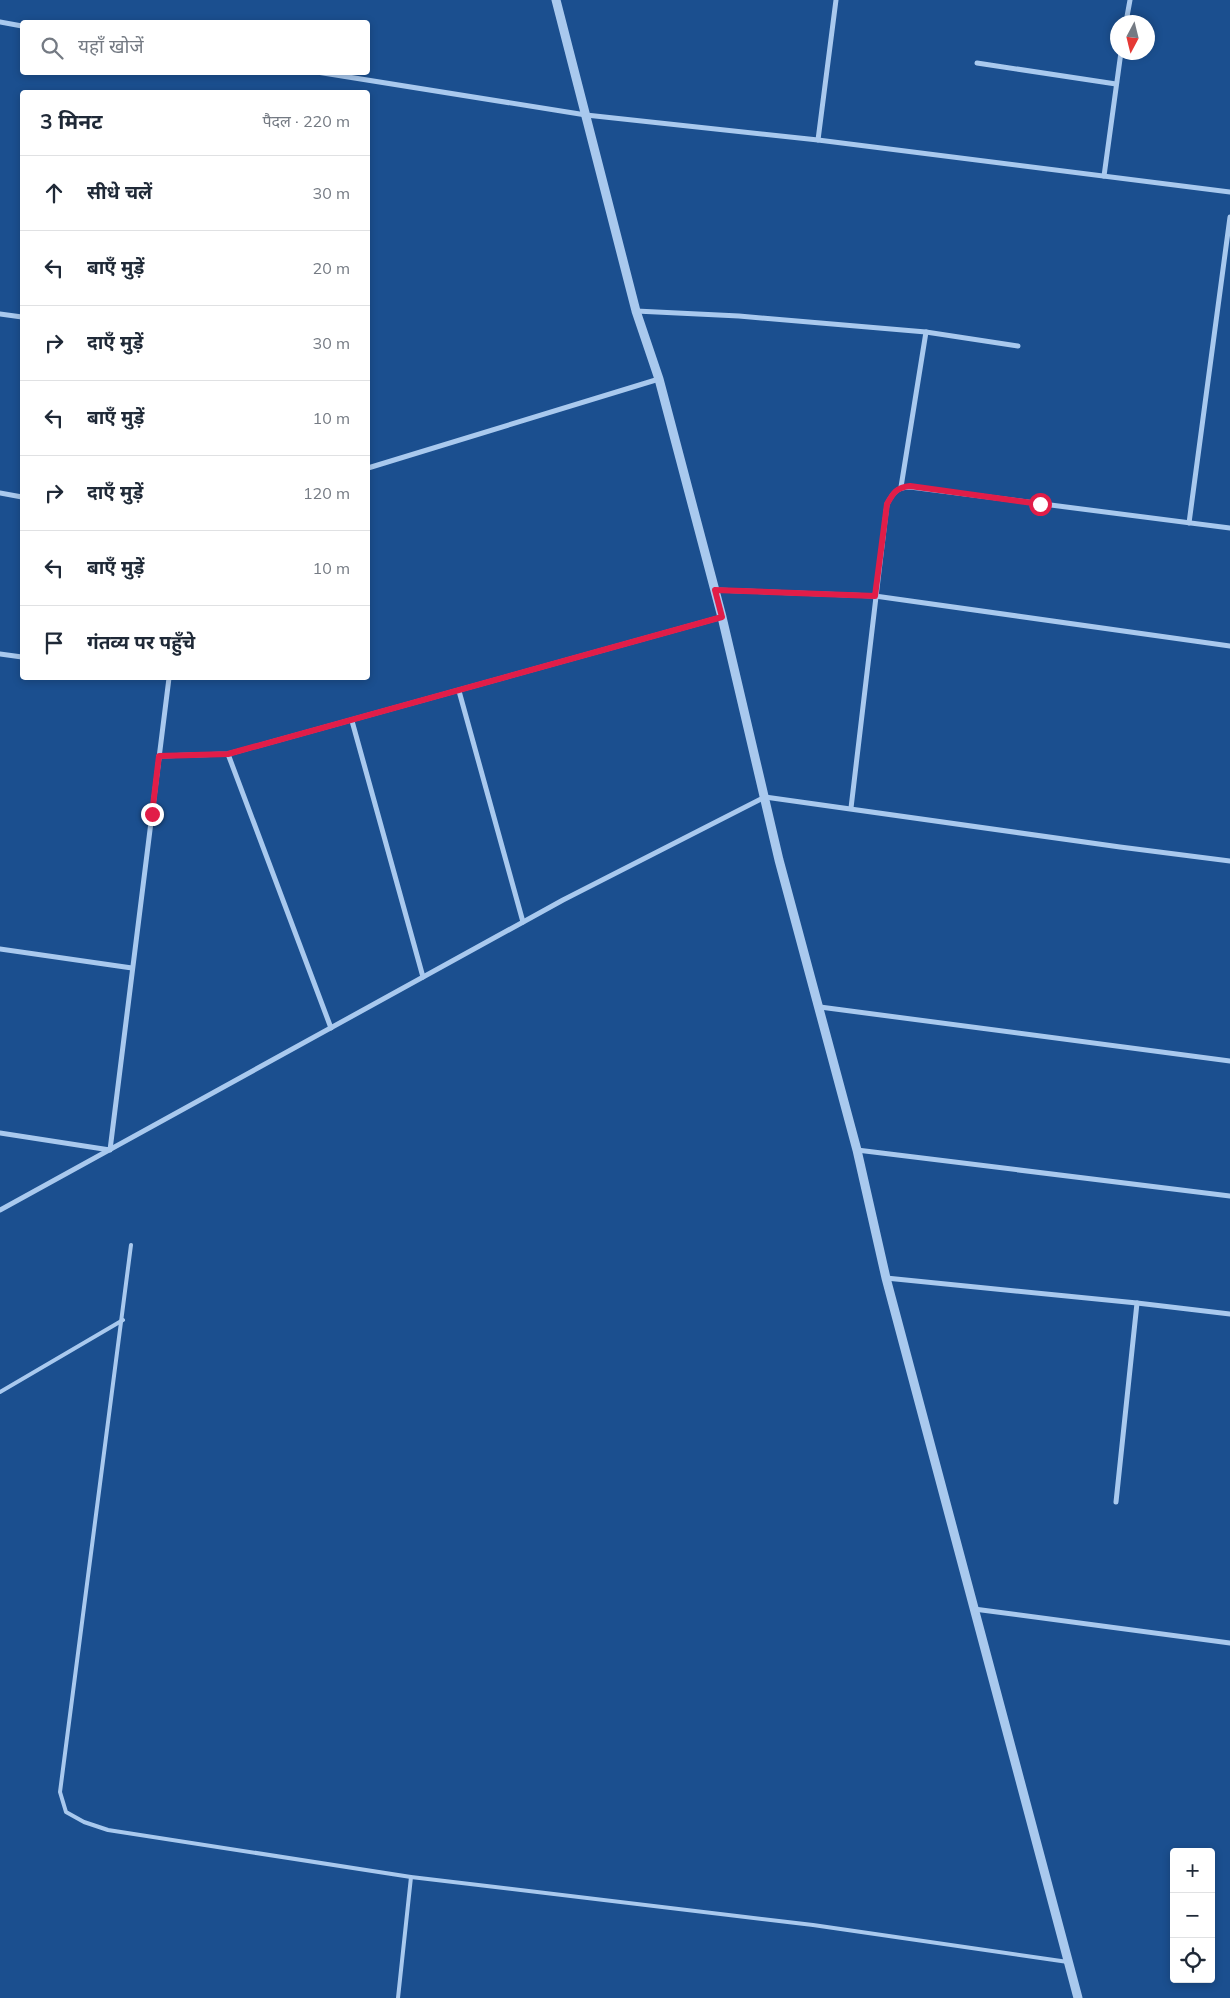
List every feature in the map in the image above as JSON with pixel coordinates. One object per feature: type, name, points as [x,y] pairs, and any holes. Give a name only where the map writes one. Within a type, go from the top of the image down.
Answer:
[{"type":"street","points":[[556,0],[636,311],[659,379],[715,590],[780,860],[857,1150],[886,1278],[1078,1998]]},
{"type":"street","points":[[818,140],[836,0]]},
{"type":"street","points":[[1127,15],[1130,0]]},
{"type":"street","points":[[0,22],[20,26]]},
{"type":"street","points":[[1104,176],[1120,60]]},
{"type":"street","points":[[978,63],[1116,84]]},
{"type":"street","points":[[336,75],[586,115],[818,140],[1230,192]]},
{"type":"street","points":[[1189,523],[1230,218]]},
{"type":"street","points":[[636,311],[739,316],[926,332],[1018,346]]},
{"type":"street","points":[[0,314],[20,318]]},
{"type":"street","points":[[901,487],[926,332]]},
{"type":"street","points":[[370,467],[659,379]]},
{"type":"street","points":[[851,808],[887,504],[894,492],[901,487],[910,486],[1230,528]]},
{"type":"street","points":[[0,493],[20,497]]},
{"type":"street","points":[[715,590],[875,596],[1230,646]]},
{"type":"street","points":[[159,756],[228,754],[722,617]]},
{"type":"street","points":[[0,654],[20,657]]},
{"type":"street","points":[[110,1150],[168,680]]},
{"type":"street","points":[[459,690],[523,922]]},
{"type":"street","points":[[352,721],[423,977]]},
{"type":"street","points":[[228,754],[332,1028]]},
{"type":"street","points":[[0,1210],[523,922],[765,797],[1120,847],[1230,860]]},
{"type":"street","points":[[0,949],[132,968]]},
{"type":"street","points":[[820,1008],[1230,1061]]},
{"type":"street","points":[[0,1133],[110,1150]]},
{"type":"street","points":[[857,1150],[1230,1196]]},
{"type":"street","points":[[886,1278],[1230,1314]]},
{"type":"street","points":[[1116,1502],[1138,1303]]},
{"type":"street","points":[[974,1609],[1230,1643]]},
{"type":"lane","points":[[131,1245],[60,1792],[66,1812],[84,1822],[108,1830],[411,1877],[813,1925],[1068,1962]]},
{"type":"lane","points":[[0,1392],[122,1320]]},
{"type":"lane","points":[[398,1998],[411,1877]]},
{"type":"route","points":[[152,814],[159,756],[228,754],[265,745],[722,617],[715,590],[875,596],[887,504],[894,492],[901,487],[910,486],[1040,504]]}]
